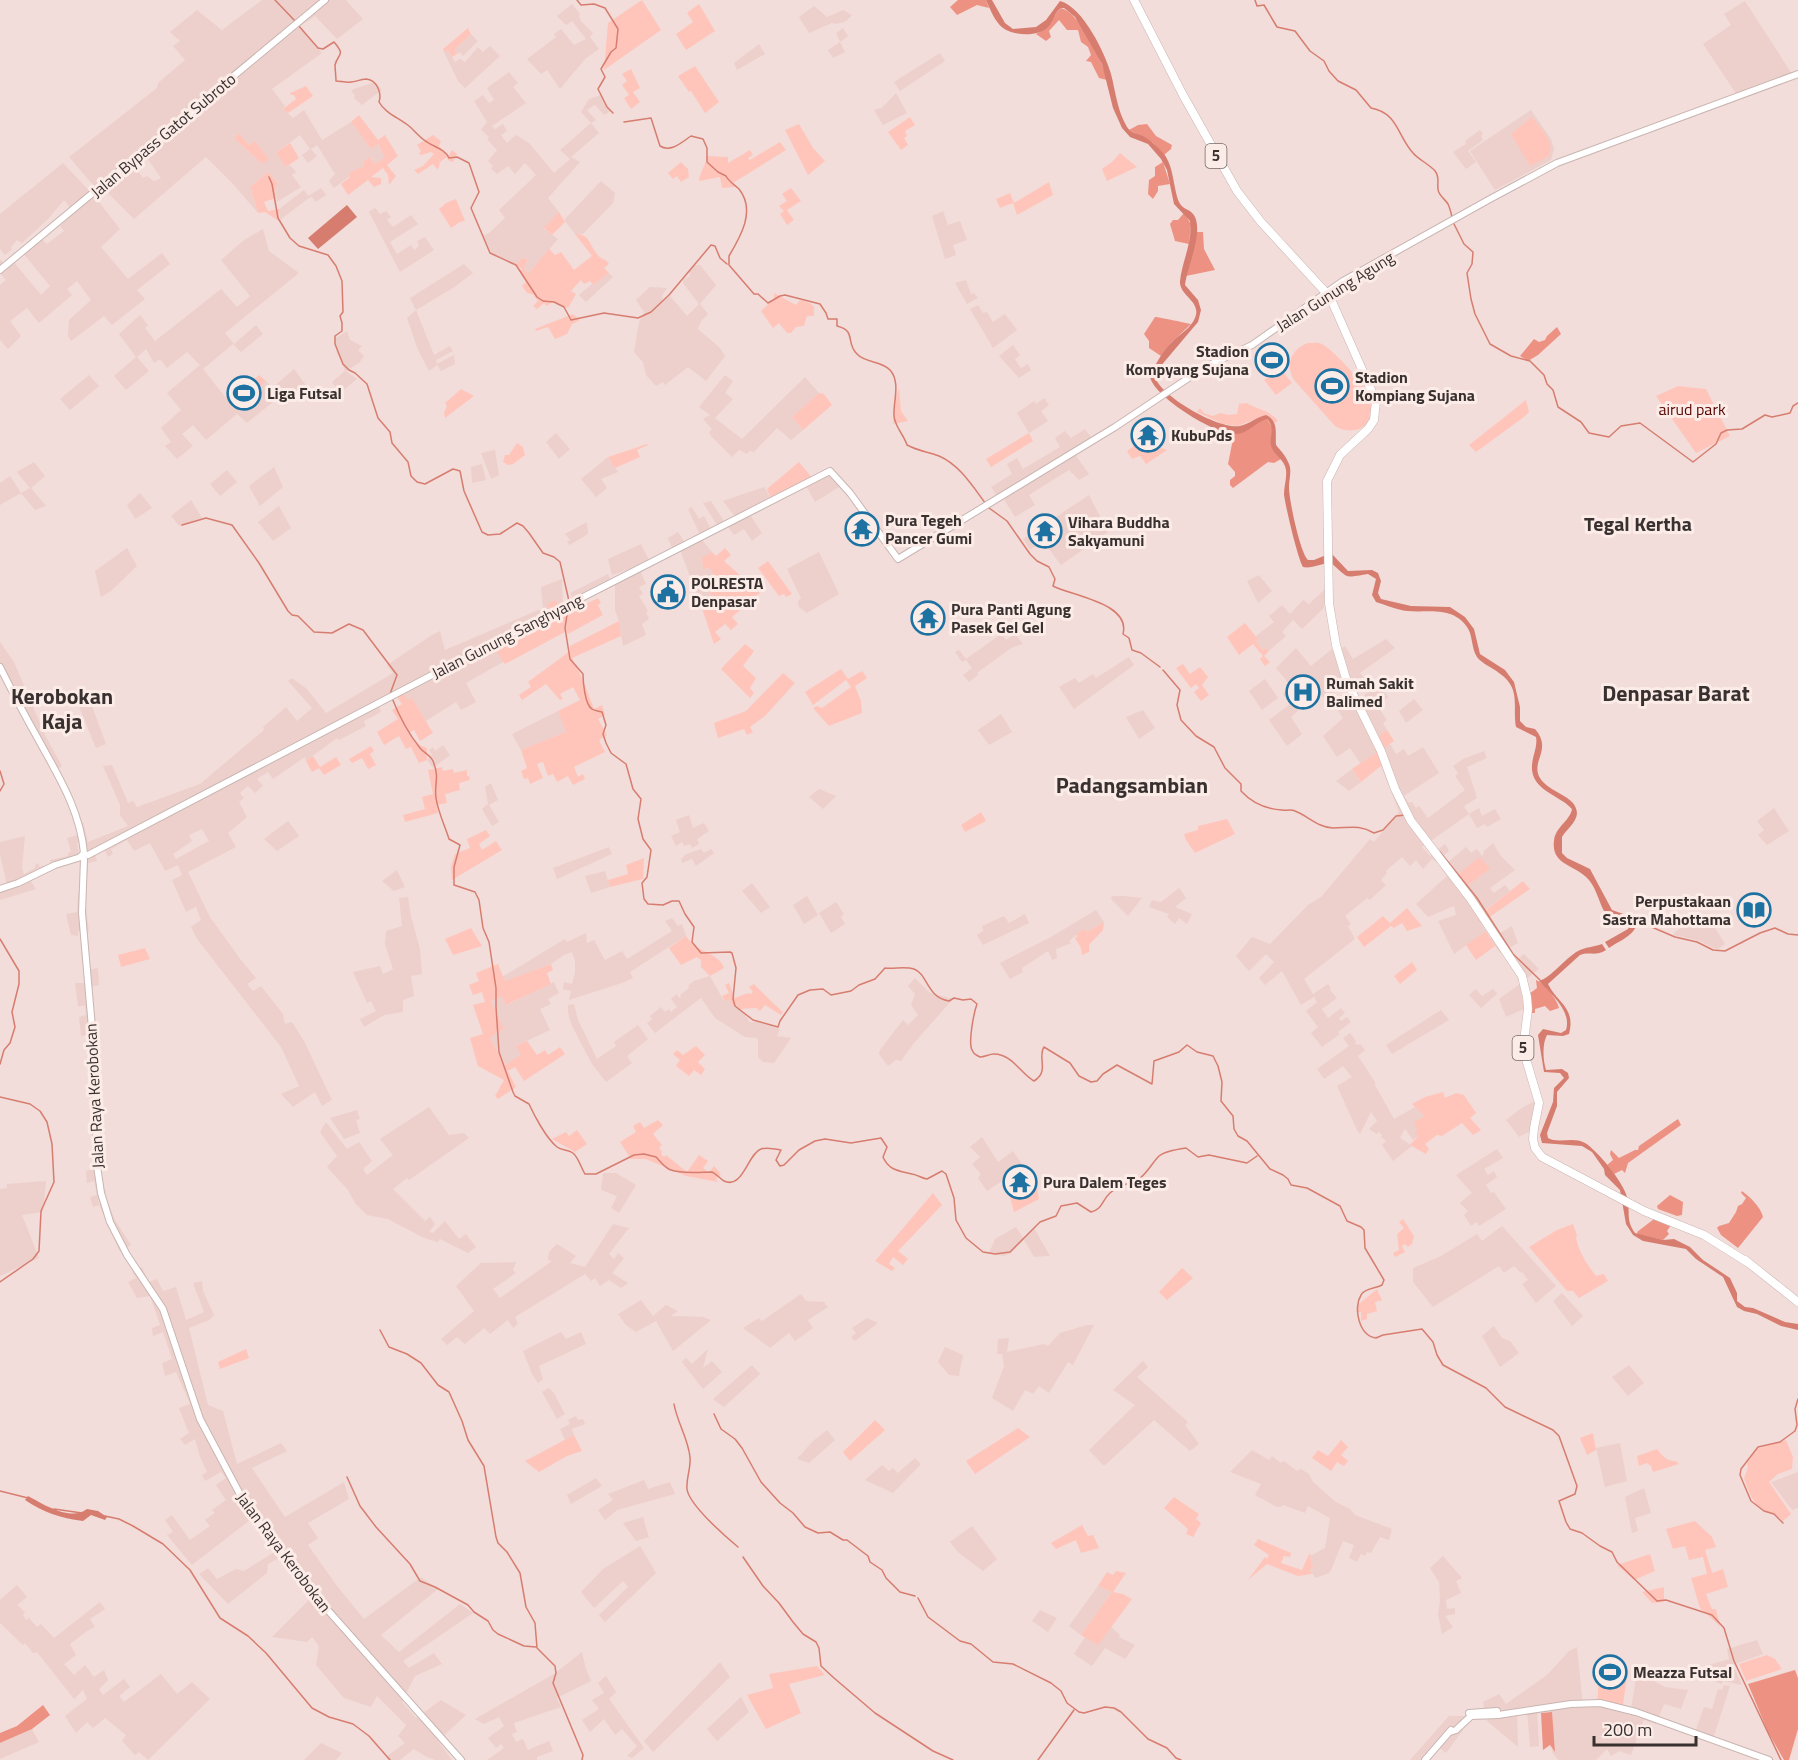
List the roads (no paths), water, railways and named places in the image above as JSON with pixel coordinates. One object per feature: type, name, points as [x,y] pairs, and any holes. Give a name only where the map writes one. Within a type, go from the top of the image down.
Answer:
[{"type":"highway","name":"5","points":[[1134,0],[1183,95],[1237,191],[1261,222],[1327,292],[1379,400],[1379,416],[1370,432],[1340,455],[1327,481],[1329,603],[1340,662],[1347,682],[1381,751],[1395,789],[1396,799],[1411,830],[1435,859],[1451,873],[1522,976],[1528,1009],[1523,1050],[1539,1103],[1534,1128],[1535,1148],[1542,1156],[1646,1212],[1704,1235],[1747,1262],[1798,1302]]},
{"type":"main road","name":"Jalan Bypass Gatot Subroto","points":[[0,270],[325,0]]},
{"type":"main road","name":"Jalan Gunung Agung","points":[[898,559],[1209,365],[1252,345],[1327,292],[1557,163],[1798,74]]},
{"type":"main road","name":"Jalan Gunung Sanghyang","points":[[0,889],[55,865],[84,856],[830,471],[850,493],[898,559]]},
{"type":"main road","name":"Jalan Raya Kerobokan","points":[[0,667],[62,780],[77,819],[84,856],[82,913],[95,1062],[96,1157],[98,1179],[108,1219],[127,1255],[162,1309],[200,1419],[240,1494],[309,1589],[461,1760]]},
{"type":"main road","points":[[1425,1760],[1468,1713],[1584,1703],[1612,1704],[1769,1760]]},
{"type":"waterway","points":[[275,0],[295,21]]},
{"type":"waterway","points":[[577,0],[581,5],[594,4],[605,8],[618,29],[616,48],[601,69],[605,77],[598,89],[607,107],[613,113]]},
{"type":"waterway","points":[[1255,0],[1257,6],[1264,5],[1277,27],[1295,31],[1310,51],[1324,61],[1338,81],[1356,90],[1371,108],[1380,111],[1392,120],[1413,153],[1437,173],[1438,191],[1448,204],[1452,217]]},
{"type":"waterway","points":[[298,25],[318,48],[323,49],[334,42],[338,47],[340,54],[335,65],[336,81],[370,80],[376,84],[379,91],[379,102],[385,109],[424,140],[442,150],[449,158],[457,157],[469,163],[479,192],[471,208],[490,253],[516,265],[537,297],[564,307],[571,320],[604,313],[638,318],[651,312],[669,295],[711,245],[715,246],[720,258],[727,264]]},
{"type":"waterway","points":[[624,122],[651,118],[660,146],[664,148],[676,146],[691,136],[703,139],[707,148],[707,162],[739,189],[746,206],[745,223],[729,256],[729,265],[754,294],[758,294],[768,303],[785,295],[820,304],[828,319],[837,319],[837,326],[847,331],[857,354],[864,359],[887,367],[893,375],[896,386],[895,420],[907,445],[947,460],[966,477],[986,504]]},
{"type":"waterway","points":[[269,177],[278,218],[290,238],[299,246],[328,255],[336,266],[342,281],[343,312],[340,316],[342,331],[335,336],[335,344],[343,364],[367,384],[378,418],[390,432],[392,443],[408,462],[411,476],[417,482],[425,484],[453,469],[460,471],[464,491],[482,532],[488,535],[500,534],[517,523],[523,526],[543,553],[560,562],[569,601]]},
{"type":"waterway","points":[[1453,222],[1464,244],[1473,252],[1472,264],[1467,273],[1471,299],[1475,314],[1490,344],[1511,356],[1530,361],[1544,375],[1547,384],[1553,390],[1558,407],[1581,422],[1589,433],[1609,437],[1621,426],[1640,423],[1693,462],[1716,444],[1721,433],[1727,430],[1742,429],[1765,415],[1772,417],[1790,413],[1793,406],[1798,403]]},
{"type":"waterway","points":[[989,508],[1007,521],[1037,561],[1049,567],[1055,579],[1053,586],[1109,608],[1118,615],[1123,623],[1123,634],[1129,638],[1132,650],[1141,653],[1160,667]]},
{"type":"waterway","points":[[182,525],[206,518],[232,525],[259,563],[288,611],[298,616],[314,632],[332,633],[349,624],[363,630],[397,675],[390,694]]},
{"type":"waterway","points":[[568,608],[565,628],[570,659],[583,674],[585,693],[590,707],[602,712],[606,725],[603,734],[611,753],[626,764],[633,789],[641,799],[638,819],[643,839],[651,850],[647,877],[642,883],[644,899],[648,904],[663,905],[679,901],[694,927],[692,942],[701,953],[732,953],[736,968],[733,999],[735,1006],[753,1020],[778,1027],[798,995],[810,990],[823,989],[831,995],[851,991],[875,979],[885,968],[907,968],[919,972],[941,999],[949,1001],[954,998],[971,999],[977,1004],[971,1034],[973,1053],[980,1057],[994,1054],[1006,1057],[1034,1081],[1041,1073],[1044,1047],[1070,1063],[1079,1076],[1091,1082],[1097,1081],[1117,1065],[1152,1084],[1154,1061],[1179,1052],[1187,1045],[1197,1052],[1213,1056],[1222,1082],[1221,1101],[1233,1116],[1234,1129],[1238,1136],[1247,1141],[1270,1169],[1283,1175],[1291,1185],[1307,1188],[1340,1206],[1347,1221],[1364,1230],[1365,1248],[1384,1280],[1382,1285],[1363,1293],[1359,1300],[1359,1321],[1365,1332],[1376,1338],[1422,1329],[1433,1342],[1443,1365],[1486,1388],[1505,1407],[1553,1430],[1559,1436],[1577,1486],[1575,1494],[1559,1501],[1570,1529],[1582,1533],[1612,1552],[1617,1562],[1657,1601],[1666,1600],[1712,1615],[1724,1628],[1734,1661],[1781,1760]]},
{"type":"waterway","points":[[1163,670],[1180,690],[1177,705],[1181,720],[1196,736],[1214,747],[1225,768],[1241,784],[1241,791],[1259,805],[1293,810],[1328,827],[1359,827],[1374,833],[1383,830],[1396,816],[1406,815]]},
{"type":"waterway","points":[[392,698],[408,730],[420,748],[432,759],[435,767],[436,798],[440,814],[449,839],[460,845],[454,867],[454,885],[475,892],[479,900],[483,928],[489,942],[496,988],[499,1052],[513,1092],[515,1096],[529,1104],[553,1143],[574,1154],[585,1174],[596,1174],[634,1155],[644,1154],[656,1157],[671,1170],[712,1172],[724,1181],[731,1182],[741,1176],[752,1157],[761,1149],[781,1150],[776,1160],[780,1166],[784,1165],[799,1150],[815,1141],[825,1139],[851,1143],[881,1138],[887,1147],[883,1157],[892,1168],[927,1179],[942,1171],[946,1174],[954,1198],[956,1220],[966,1238],[983,1252],[995,1254],[1010,1252],[1040,1222],[1056,1216],[1061,1206],[1077,1203],[1091,1212],[1095,1211],[1110,1193],[1140,1178],[1159,1156],[1172,1150],[1186,1148],[1198,1157],[1209,1155],[1247,1163],[1257,1156]]},
{"type":"waterway","points":[[0,771],[4,784],[0,791]]},
{"type":"waterway","points":[[1440,852],[1477,898],[1513,954],[1540,980]]},
{"type":"waterway","points":[[1637,922],[1675,937],[1697,942],[1713,950],[1725,951],[1775,928],[1788,934],[1798,935]]},
{"type":"waterway","points":[[0,939],[19,971],[19,984],[12,1012],[15,1027],[0,1064]]},
{"type":"waterway","points":[[0,1097],[30,1104],[40,1111],[47,1122],[52,1144],[54,1182],[41,1211],[39,1251],[33,1259],[0,1282]]},
{"type":"waterway","points":[[380,1330],[389,1347],[421,1363],[438,1385],[449,1392],[468,1440],[484,1466],[496,1537],[520,1573],[526,1607],[535,1623],[537,1648],[555,1666],[556,1673],[553,1683],[583,1755],[582,1760]]},
{"type":"waterway","points":[[1783,1523],[1774,1514],[1764,1511],[1751,1501],[1740,1475],[1741,1469],[1758,1447],[1780,1442],[1795,1431],[1797,1425],[1795,1409],[1798,1399]]},
{"type":"waterway","points":[[674,1404],[689,1450],[687,1485],[689,1496],[709,1520],[738,1547]]},
{"type":"waterway","points":[[714,1414],[721,1429],[735,1439],[742,1448],[761,1482],[805,1527],[818,1533],[830,1532],[847,1540],[868,1556],[870,1562],[882,1570],[886,1578],[900,1592],[915,1596]]},
{"type":"waterway","points":[[347,1477],[360,1506],[410,1564],[420,1581],[468,1605],[488,1621],[498,1634],[524,1646],[536,1647]]},
{"type":"waterway","points":[[0,1491],[28,1498]]},
{"type":"waterway","points":[[54,1509],[82,1513]]},
{"type":"waterway","points":[[105,1516],[119,1519],[163,1544],[190,1570],[220,1618],[248,1636],[266,1653],[312,1708],[329,1717],[353,1724],[369,1736],[390,1760]]},
{"type":"waterway","points":[[743,1557],[763,1586],[803,1634],[816,1642],[821,1666],[875,1713],[933,1751],[953,1760]]},
{"type":"waterway","points":[[918,1598],[928,1617],[960,1641],[971,1644],[993,1662],[1013,1664],[1051,1683],[1061,1691],[1067,1703],[1079,1712],[1084,1713],[1105,1707],[1114,1708],[1148,1739],[1167,1748],[1181,1760]]},
{"type":"waterway","points":[[1038,1760],[1074,1710]]},
{"type":"place","name":"Stadion Kompyang Sujana","points":[[1272,360]]},
{"type":"place","name":"Stadion Kompiang Sujana","points":[[1332,386]]},
{"type":"place","name":"Liga Futsal","points":[[244,393]]},
{"type":"place","name":"KubuPds","points":[[1148,435]]},
{"type":"place","name":"Pura Tegeh Pancer Gumi","points":[[862,529]]},
{"type":"place","name":"Vihara Buddha Sakyamuni","points":[[1045,531]]},
{"type":"place","name":"POLRESTA Denpasar","points":[[668,592]]},
{"type":"place","name":"Pura Panti Agung Pasek Gel Gel","points":[[928,618]]},
{"type":"place","name":"Rumah Sakit Balimed","points":[[1303,692]]},
{"type":"place","name":"Perpustakaan Sastra Mahottama","points":[[1754,910]]},
{"type":"place","name":"Pura Dalem Teges","points":[[1020,1182]]},
{"type":"place","name":"Meazza Futsal","points":[[1610,1672]]},
{"type":"district","name":"Tegal Kertha","points":[[1638,524]]},
{"type":"district","name":"Denpasar Barat","points":[[1676,693]]},
{"type":"district","name":"Kerobokan Kaja","points":[[62,708]]},
{"type":"district","name":"Padangsambian","points":[[1132,785]]},
{"type":"park label","name":"airud park","points":[[1692,409]]}]
